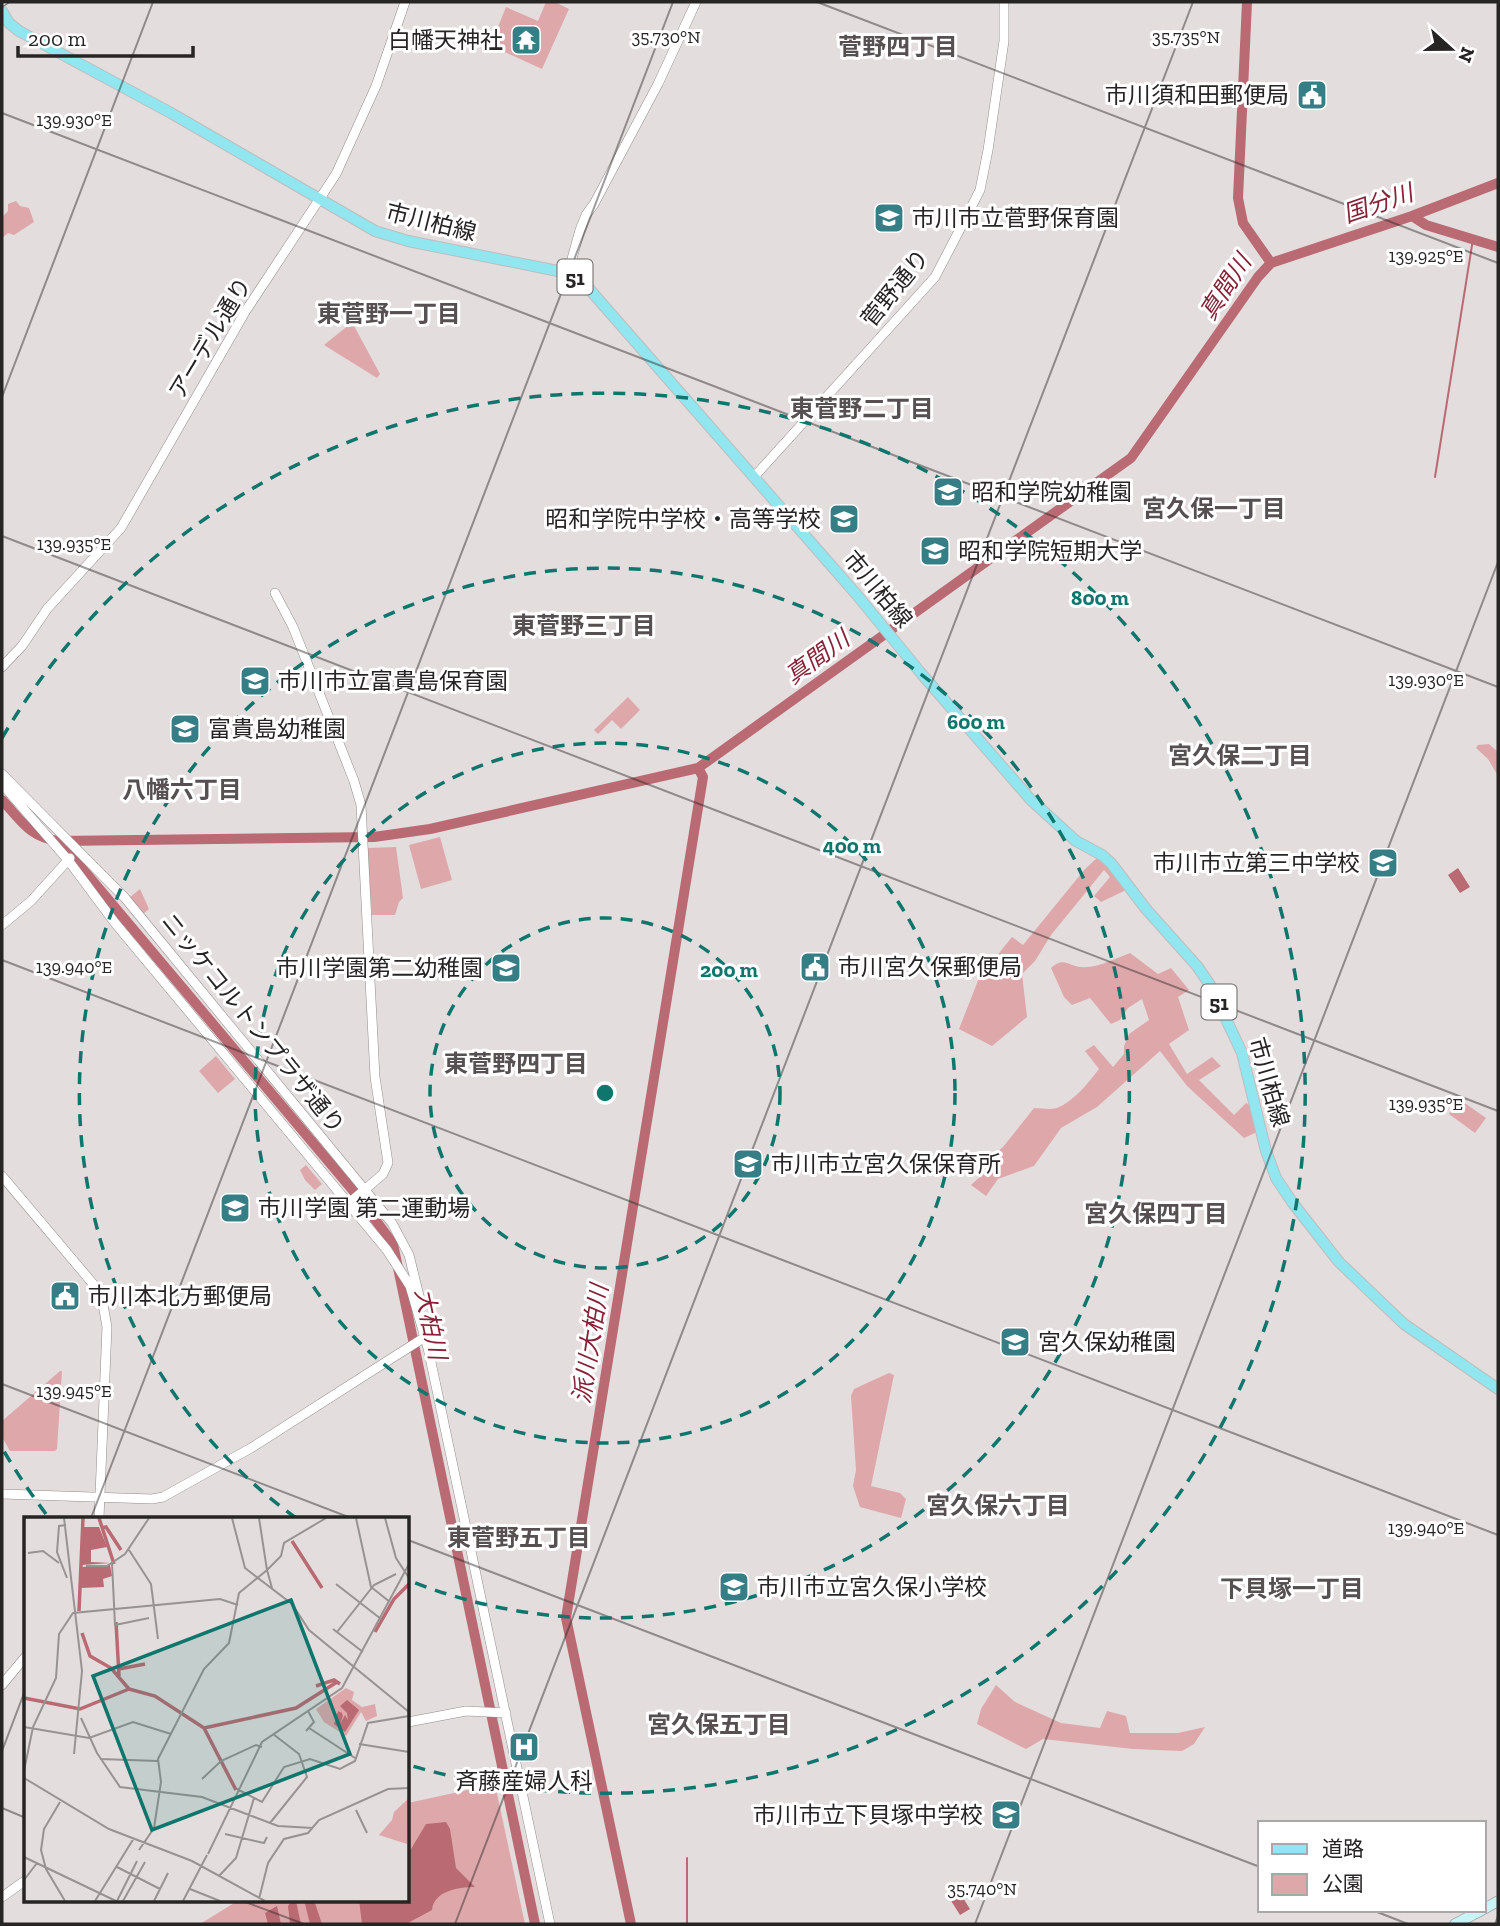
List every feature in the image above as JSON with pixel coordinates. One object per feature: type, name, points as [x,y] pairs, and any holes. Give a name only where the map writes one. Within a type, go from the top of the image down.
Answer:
[{"type":"main road","name":"市川柏線","points":[[2,11],[9,23],[19,31],[380,233],[568,274],[584,283],[1031,800],[1076,841],[1111,863],[1146,909],[1204,975],[1242,1053],[1266,1151],[1276,1178],[1339,1262],[1387,1310],[1419,1336],[1498,1389]]},
{"type":"main road","points":[[1455,1924],[1479,1912]]},
{"type":"street","name":"アーデル通り","points":[[2,667],[22,646],[47,609],[121,528],[245,312],[342,164],[372,96],[405,2]]},
{"type":"street","points":[[568,274],[586,215],[594,205],[658,83],[696,2]]},
{"type":"street","name":"菅野通り","points":[[754,477],[935,277],[960,231],[979,190],[988,150],[1004,41],[1004,2]]},
{"type":"street","points":[[275,593],[293,627],[359,797],[375,1077],[388,1163],[383,1174],[349,1203]]},
{"type":"street","name":"ニッケコルトンプラザ通り","points":[[2,774],[125,898],[392,1223],[405,1244],[415,1274],[423,1316],[422,1339],[550,1924]]},
{"type":"street","name":"ニッケコルトンプラザ通り","points":[[2,784],[40,826],[115,923],[379,1240],[405,1276],[422,1326]]},
{"type":"street","points":[[2,925],[31,901],[65,857],[76,849]]},
{"type":"street","points":[[2,1176],[76,1262],[102,1299],[107,1328],[99,1517]]},
{"type":"street","points":[[2,1494],[152,1499],[172,1494],[251,1448],[422,1339]]},
{"type":"street","points":[[2,1685],[24,1658]]},
{"type":"street","points":[[410,1722],[457,1712],[502,1713]]},
{"type":"street","points":[[2,1897],[24,1882]]},
{"type":"green space","name":"白幡天神社","points":[[546,2],[555,2],[569,9],[542,69],[496,48],[498,27],[506,7],[538,21]]},
{"type":"green space","points":[[16,201],[20,206],[29,208],[34,222],[14,235],[8,233],[2,238],[2,217],[8,211],[8,204]]},
{"type":"green space","points":[[353,324],[380,374],[377,378],[324,345]]},
{"type":"green space","points":[[628,697],[640,710],[621,729],[612,720],[598,734],[594,730]]},
{"type":"green space","points":[[1489,744],[1498,752],[1498,776],[1488,759],[1476,748],[1478,745]]},
{"type":"green space","points":[[440,837],[452,880],[421,889],[409,845]]},
{"type":"green space","points":[[396,847],[403,898],[395,915],[372,915],[367,848]]},
{"type":"green space","points":[[1098,857],[1112,870],[1126,890],[1101,902],[1094,896],[1110,877],[1104,870],[1051,935],[1035,961],[1022,974],[1027,1017],[992,1046],[959,1029],[979,978],[1012,937],[1023,945],[1085,869]]},
{"type":"green space","points":[[140,889],[149,909],[143,914],[129,898]]},
{"type":"green space","points":[[1130,953],[1158,974],[1171,968],[1189,990],[1178,997],[1189,1030],[1169,1044],[1187,1074],[1212,1057],[1221,1066],[1199,1080],[1234,1115],[1246,1103],[1250,1105],[1257,1132],[1244,1138],[1187,1086],[1160,1051],[1097,1107],[1061,1128],[1034,1166],[998,1179],[986,1196],[971,1185],[985,1172],[992,1156],[1003,1147],[1034,1108],[1054,1109],[1063,1105],[1080,1091],[1099,1069],[1085,1051],[1094,1045],[1113,1067],[1124,1054],[1129,1034],[1149,1020],[1142,999],[1128,1008],[1120,1020],[1111,1024],[1090,998],[1072,1005],[1064,997],[1051,968],[1063,962],[1081,967],[1093,966]]},
{"type":"green space","points":[[216,1056],[235,1079],[218,1093],[199,1071]]},
{"type":"green space","points":[[1459,1099],[1486,1118],[1475,1133],[1449,1114]]},
{"type":"green space","points":[[306,1165],[322,1184],[315,1190],[300,1170]]},
{"type":"green space","points":[[60,1371],[57,1449],[10,1451],[2,1437],[2,1421]]},
{"type":"green space","points":[[889,1373],[894,1375],[871,1486],[900,1493],[906,1499],[901,1518],[860,1507],[853,1486],[856,1470],[851,1396],[854,1389]]},
{"type":"green space","points":[[996,1685],[1015,1702],[1061,1723],[1100,1728],[1107,1711],[1126,1716],[1130,1733],[1178,1733],[1205,1727],[1194,1744],[1182,1751],[1133,1749],[1043,1739],[1026,1749],[977,1724],[981,1709]]},
{"type":"green space","points":[[495,1784],[525,1924],[200,1924],[236,1902],[410,1902],[410,1803]]},
{"type":"shaded area","points":[[1458,868],[1470,887],[1460,893],[1448,875]]},
{"type":"shaded area","points":[[446,1822],[450,1829],[456,1868],[475,1887],[454,1889],[442,1894],[437,1898],[432,1910],[406,1924],[362,1924],[359,1902],[410,1902],[410,1851],[426,1824]]},
{"type":"shaded area","points":[[958,1890],[970,1909],[960,1915],[948,1896]]},
{"type":"shaded area","points":[[291,1902],[296,1902],[301,1924],[290,1924],[288,1906]]},
{"type":"shaded area","points":[[304,1902],[315,1902],[322,1924],[310,1924]]},
{"type":"shaded area","points":[[277,1906],[281,1924],[268,1924],[265,1913]]},
{"type":"waterway","name":"真間川","points":[[1247,2],[1238,198],[1243,223],[1271,263]]},
{"type":"waterway","name":"真間川","points":[[2,800],[33,832],[59,841],[374,837],[430,829],[698,768],[1131,458],[1258,277],[1271,263],[1412,216],[1498,183]]},
{"type":"waterway","name":"国分川","points":[[1412,216],[1426,225],[1498,247]]},
{"type":"waterway","points":[[1435,477],[1473,239]]},
{"type":"waterway","name":"派川大柏川","points":[[631,1924],[566,1618],[703,777],[698,768]]},
{"type":"waterway","name":"大柏川","points":[[59,841],[361,1200],[393,1244],[535,1924]]},
{"type":"waterway","name":"派川大柏川","points":[[687,1858],[687,1924]]},
{"type":"railway","points":[[2,5],[7,2]]},
{"type":"place","name":"白幡天神社","points":[[526,40]]},
{"type":"place","name":"市川須和田郵便局","points":[[1312,95]]},
{"type":"place","name":"市川市立菅野保育園","points":[[889,218]]},
{"type":"place","name":"昭和学院幼稚園","points":[[948,492]]},
{"type":"place","name":"昭和学院中学校・高等学校","points":[[844,519]]},
{"type":"place","name":"昭和学院短期大学","points":[[935,551]]},
{"type":"place","name":"市川市立富貴島保育園","points":[[255,681]]},
{"type":"place","name":"富貴島幼稚園","points":[[185,729]]},
{"type":"place","name":"市川市立第三中学校","points":[[1383,863]]},
{"type":"place","name":"市川宮久保郵便局","points":[[815,967]]},
{"type":"place","name":"市川学園第二幼稚園","points":[[506,968]]},
{"type":"place","name":"市川市立宮久保保育所","points":[[748,1164]]},
{"type":"place","name":"市川学園 第二運動場","points":[[235,1208]]},
{"type":"place","name":"市川本北方郵便局","points":[[65,1296]]},
{"type":"place","name":"宮久保幼稚園","points":[[1015,1342]]},
{"type":"place","name":"市川市立宮久保小学校","points":[[734,1587]]},
{"type":"place","name":"斉藤産婦人科","points":[[524,1747]]},
{"type":"place","name":"市川市立下貝塚中学校","points":[[1006,1815]]},
{"type":"district","name":"菅野四丁目","points":[[898,46]]},
{"type":"district","name":"東菅野一丁目","points":[[389,313]]},
{"type":"district","name":"東菅野二丁目","points":[[862,408]]},
{"type":"district","name":"宮久保一丁目","points":[[1214,508]]},
{"type":"district","name":"東菅野三丁目","points":[[584,625]]},
{"type":"district","name":"宮久保二丁目","points":[[1240,755]]},
{"type":"district","name":"八幡六丁目","points":[[182,789]]},
{"type":"district","name":"東菅野四丁目","points":[[516,1063]]},
{"type":"district","name":"宮久保四丁目","points":[[1156,1213]]},
{"type":"district","name":"宮久保六丁目","points":[[998,1505]]},
{"type":"district","name":"東菅野五丁目","points":[[519,1537]]},
{"type":"district","name":"下貝塚一丁目","points":[[1292,1588]]},
{"type":"district","name":"宮久保五丁目","points":[[719,1724]]}]
